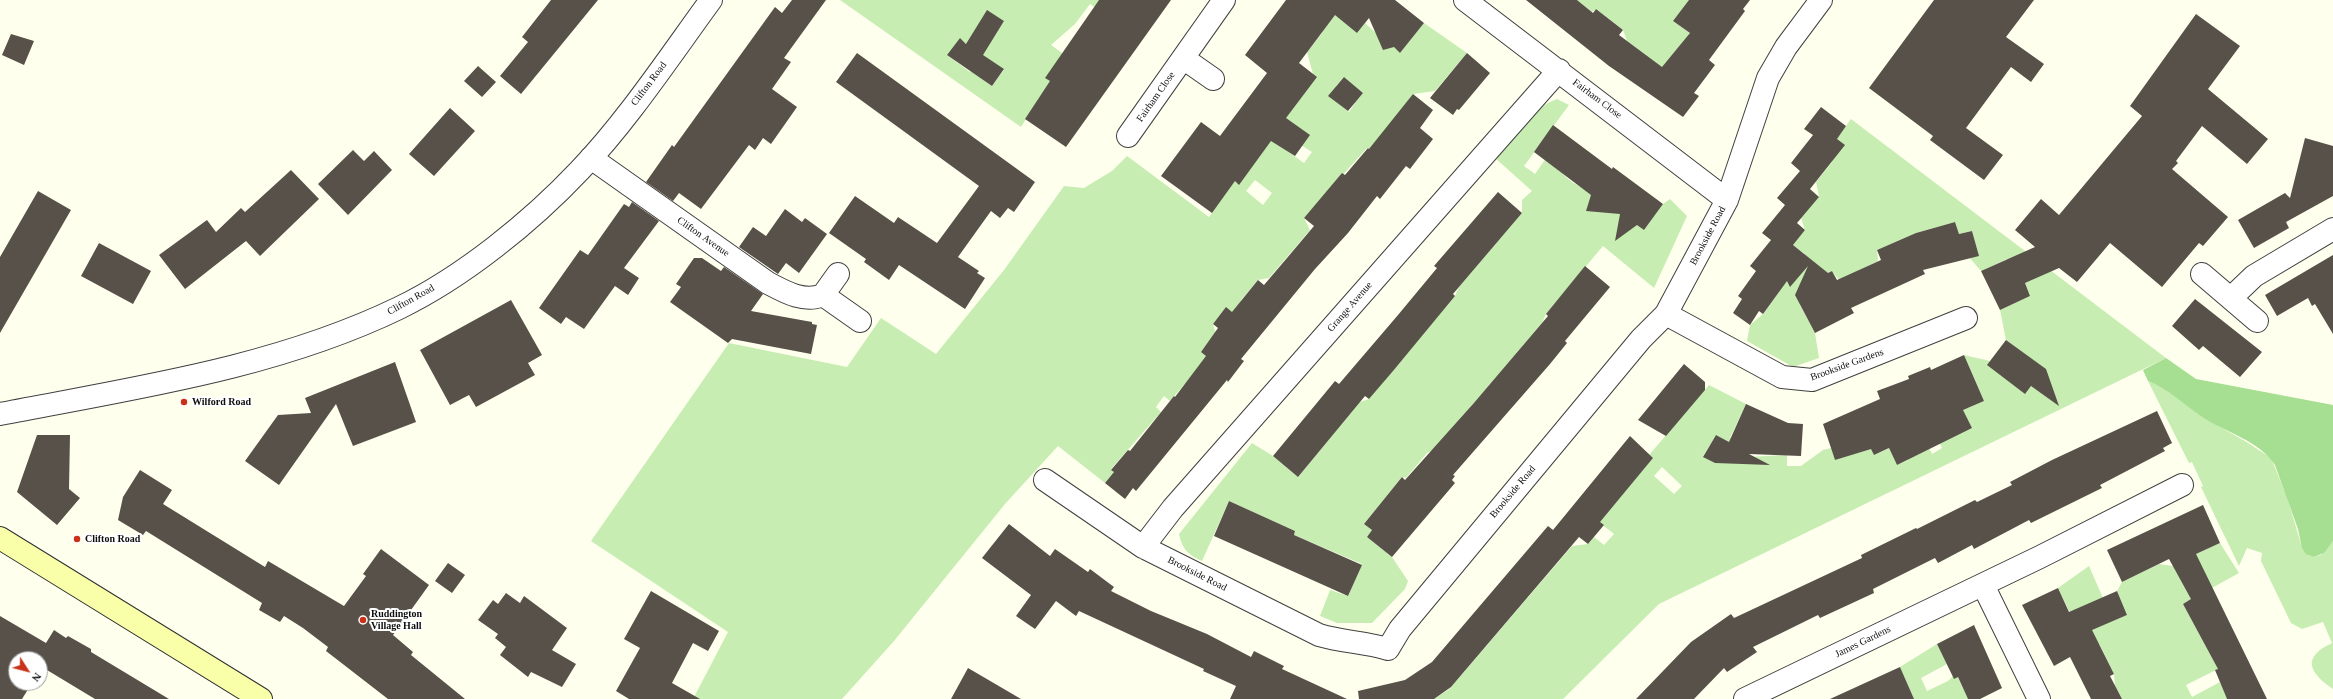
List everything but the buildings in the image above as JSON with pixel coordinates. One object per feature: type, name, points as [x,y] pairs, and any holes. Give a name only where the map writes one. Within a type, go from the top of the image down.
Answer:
[{"type":"main road","points":[[0,538],[261,699]]},
{"type":"street","name":"Clifton Road","points":[[0,414],[215,370],[315,341],[371,321],[402,307],[473,262],[559,191],[591,158],[711,0]]},
{"type":"street","name":"Fairham Close","points":[[1128,136],[1224,0]]},
{"type":"street","name":"Fairham Close","points":[[1465,0],[1559,70],[1727,200]]},
{"type":"street","name":"Brookside Road","points":[[1045,480],[1144,547],[1319,635],[1342,642],[1364,642],[1388,649],[1400,629],[1641,339],[1666,314],[1727,200],[1768,78],[1786,47],[1821,0]]},
{"type":"street","points":[[1183,58],[1214,79]]},
{"type":"street","name":"Grange Avenue","points":[[1144,547],[1178,502],[1559,70]]},
{"type":"street","name":"Clifton Avenue","points":[[591,158],[768,283],[801,298],[816,298],[823,295]]},
{"type":"street","points":[[2231,298],[2254,276],[2333,229]]},
{"type":"street","points":[[838,274],[823,295],[860,321]]},
{"type":"street","points":[[2202,274],[2257,321]]},
{"type":"street","name":"Brookside Gardens","points":[[1666,314],[1782,377],[1796,380],[1812,380],[1966,318]]},
{"type":"street","name":"James Gardens","points":[[1745,699],[1982,585],[2182,485]]},
{"type":"street","points":[[1982,585],[2039,699]]},
{"type":"green space","points":[[840,0],[1104,0],[1103,13],[1090,4],[1075,24],[1051,45],[1069,58],[1046,78],[1053,83],[1041,95],[1021,127]],"holes":[[[988,11],[1004,21],[993,38]],[[960,39],[982,56],[970,72],[947,55]],[[993,62],[1004,70],[992,86],[981,78]]]},
{"type":"green space","points":[[1327,0],[1357,33],[1365,23],[1379,36],[1382,47],[1385,49],[1392,45],[1400,53],[1424,23],[1467,53],[1435,91],[1413,94],[1373,149],[1367,148],[1304,218],[1310,230],[1269,278],[1258,280],[1241,300],[1236,315],[1226,308],[1213,324],[1218,342],[1209,341],[1201,352],[1208,357],[1170,401],[1164,396],[1156,407],[1161,412],[1111,469],[1114,472],[1105,483],[1058,446],[1005,504],[894,641],[842,699],[693,699],[728,632],[591,541],[729,343],[847,367],[881,318],[936,354],[1004,270],[1064,186],[1084,188],[1112,171],[1127,156],[1209,217],[1251,158],[1258,159],[1313,74],[1307,52],[1322,33],[1304,14]],"holes":[[[1344,77],[1363,93],[1355,102],[1336,86]],[[1337,89],[1355,103],[1349,112],[1330,97]],[[1293,140],[1312,152],[1304,163],[1286,150]],[[1255,180],[1272,193],[1263,205],[1246,191]]]},
{"type":"green space","points":[[1577,0],[1701,0],[1673,21],[1690,33],[1664,71],[1646,61],[1646,55],[1627,41],[1623,30],[1596,9],[1592,12]]},
{"type":"green space","points":[[1557,99],[1569,105],[1524,166],[1535,174],[1549,154],[1556,160],[1564,175],[1570,181],[1595,193],[1587,207],[1604,199],[1625,216],[1617,230],[1624,234],[1634,222],[1644,230],[1663,204],[1670,199],[1687,216],[1654,288],[1603,246],[1546,314],[1542,323],[1455,425],[1433,450],[1427,453],[1406,478],[1402,477],[1364,524],[1372,530],[1367,537],[1392,557],[1408,581],[1405,589],[1372,623],[1337,623],[1320,616],[1330,590],[1348,596],[1362,564],[1294,535],[1295,531],[1229,501],[1202,561],[1189,554],[1182,544],[1179,534],[1252,443],[1273,456],[1298,477],[1360,402],[1369,399],[1455,296],[1459,287],[1522,213],[1522,200],[1532,191],[1494,157],[1530,116],[1548,103]]},
{"type":"green space","points":[[1851,119],[2166,358],[1659,604],[1563,699],[1434,699],[1448,690],[1572,546],[1588,544],[1594,537],[1604,545],[1614,534],[1599,522],[1645,467],[1643,462],[1709,385],[1746,404],[1730,438],[1741,444],[1737,453],[1747,457],[1787,455],[1787,466],[1801,466],[1823,450],[1831,448],[1835,460],[1845,456],[1868,441],[1874,455],[1888,449],[1882,436],[1931,416],[1934,422],[1950,415],[1948,410],[1966,402],[1968,408],[1984,401],[1964,355],[1990,361],[2014,378],[2011,383],[2025,393],[2031,386],[2040,392],[2044,390],[2050,382],[2041,372],[2044,368],[2006,340],[2000,310],[2030,296],[2025,283],[2034,279],[2027,264],[2012,271],[2007,259],[1981,271],[1968,256],[1978,253],[1972,231],[1959,234],[1955,222],[1919,232],[1877,250],[1878,261],[1839,280],[1832,271],[1808,283],[1814,297],[1800,305],[1815,333],[1819,358],[1793,367],[1747,341],[1750,325],[1763,314],[1779,292],[1773,285],[1790,264],[1798,262],[1805,254],[1793,245],[1805,230],[1801,218],[1819,197],[1816,182],[1832,162],[1830,148]],"holes":[[[1961,407],[1972,428],[1961,433],[1950,412]],[[1929,421],[1942,448],[1932,454],[1919,427]],[[1895,433],[1908,460],[1897,465],[1884,438]],[[1716,435],[1727,441],[1715,463],[1703,456]],[[1662,467],[1682,486],[1674,494],[1654,476]]]},
{"type":"green space","points":[[2166,358],[2196,379],[2333,405],[2333,541],[2324,553],[2314,557],[2306,554],[2302,548],[2298,529],[2275,465],[2260,449],[2202,417],[2169,392],[2148,381],[2143,370]]},
{"type":"green space","points":[[2148,381],[2163,387],[2202,417],[2245,441],[2271,458],[2287,497],[2301,544],[2314,557],[2321,555],[2333,541],[2333,689],[2318,677],[2312,665],[2316,654],[2322,648],[2332,643],[2323,622],[2302,629],[2291,623],[2261,561],[2262,553],[2247,548],[2239,566],[2201,487],[2203,486],[2192,462],[2189,463]]},
{"type":"green space","points":[[2220,543],[2239,573],[2183,604],[2218,669],[2186,685],[2192,697],[2220,682],[2227,699],[2122,699],[2115,686],[2114,674],[2100,645],[2072,617],[2058,588],[2089,566],[2113,621],[2127,615],[2117,591],[2122,582],[2159,564],[2173,566],[2188,593],[2185,559]]},
{"type":"green space","points":[[1937,644],[1947,664],[1921,678],[1927,691],[1948,681],[1956,673],[1968,699],[1909,699],[1913,697],[1900,667]]},
{"type":"place","name":"Wilford Road","points":[[184,402]]},
{"type":"place","name":"Clifton Road","points":[[77,539]]},
{"type":"place","name":"Ruddington Village Hall","points":[[363,620]]}]
